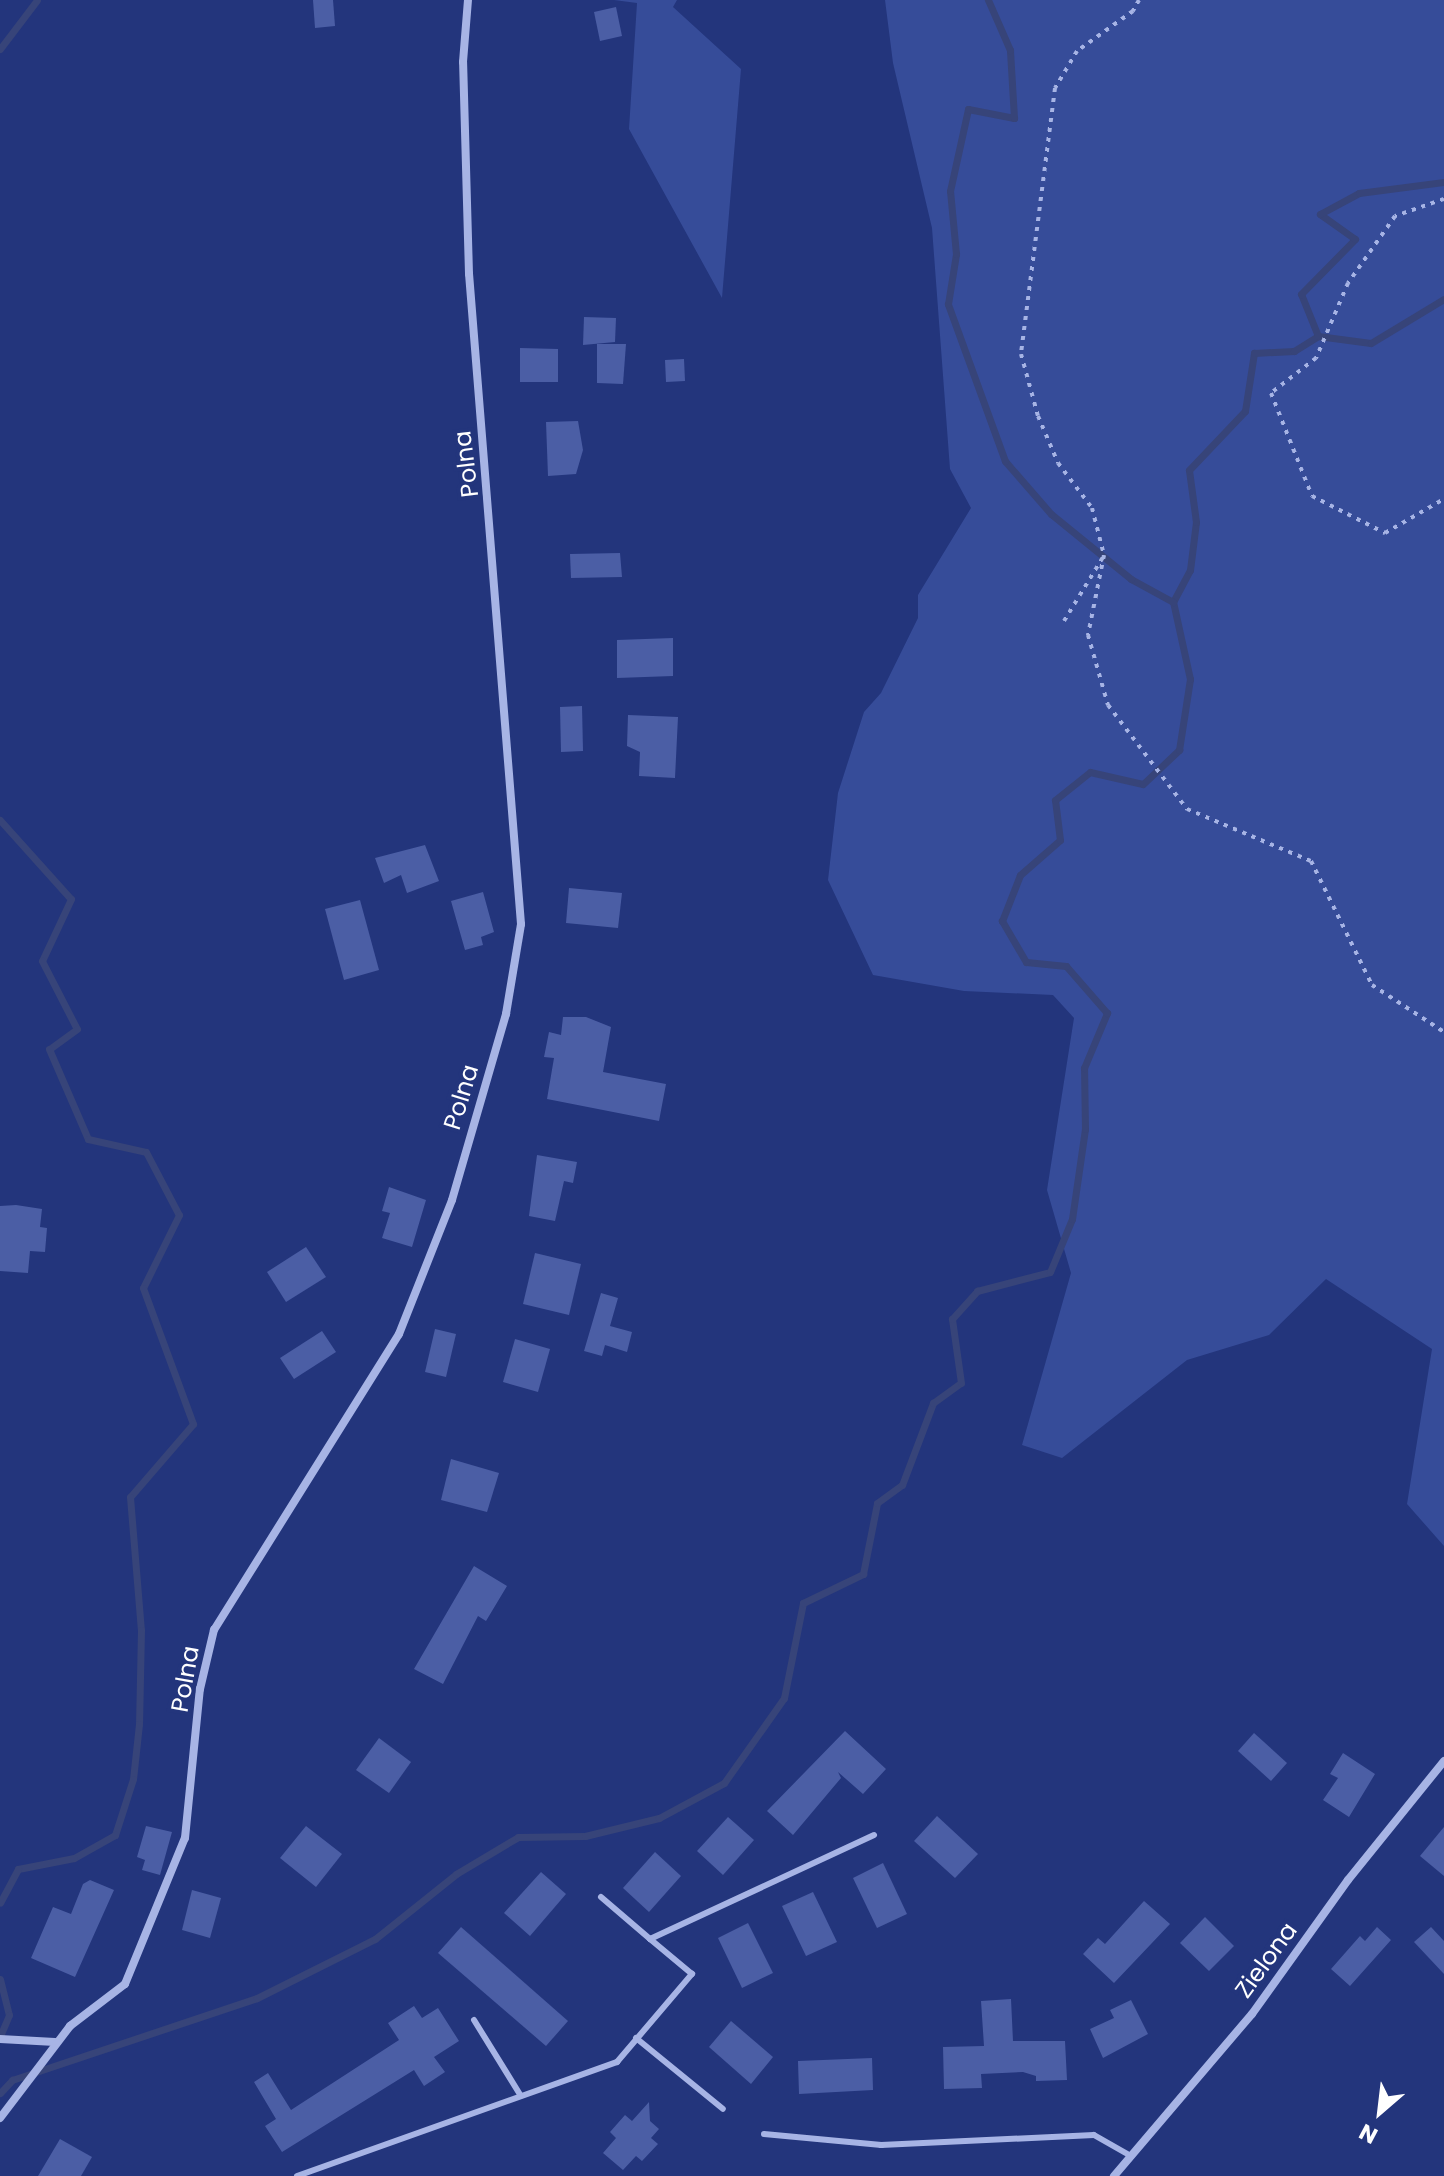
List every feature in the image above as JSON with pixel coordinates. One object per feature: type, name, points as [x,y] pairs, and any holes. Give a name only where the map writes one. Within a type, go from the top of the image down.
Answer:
[{"type":"street","name":"Polna","points":[[55,2042],[125,1984],[170,1885],[189,1818],[200,1689],[214,1630],[399,1334],[452,1200],[513,982],[521,924],[519,889],[469,274],[463,62],[468,0]]},
{"type":"street","name":"Zielona","points":[[1114,2176],[1252,2014],[1348,1880],[1444,1761]]},
{"type":"street","points":[[0,2039],[55,2042],[44,2066],[0,2118]]},
{"type":"lane","points":[[650,1939],[874,1835]]},
{"type":"lane","points":[[297,2176],[617,2062],[692,1974],[601,1897]]},
{"type":"lane","points":[[474,2020],[521,2096]]},
{"type":"lane","points":[[636,2038],[723,2109]]},
{"type":"lane","points":[[764,2134],[881,2145],[1094,2135],[1131,2156]]},
{"type":"path","points":[[1139,0],[1133,11],[1077,51],[1055,88],[1021,354],[1038,416],[1058,463],[1092,508],[1104,555],[1088,635],[1108,705],[1187,809],[1311,861],[1372,985],[1444,1032]]},
{"type":"path","points":[[1444,199],[1395,216],[1348,283],[1316,358],[1271,393],[1312,496],[1385,533],[1444,499]]},
{"type":"path","points":[[1064,621],[1104,555]]},
{"type":"shaded area","points":[[614,0],[677,0],[673,7],[741,69],[722,298],[629,129],[637,3]]},
{"type":"shaded area","points":[[885,0],[1444,0],[1444,1546],[1407,1504],[1432,1349],[1326,1279],[1269,1335],[1187,1360],[1062,1458],[1022,1445],[1071,1273],[1047,1190],[1074,1018],[1053,995],[964,991],[873,975],[828,880],[838,793],[864,712],[881,693],[918,618],[918,595],[971,508],[950,469],[932,228],[893,63]]},
{"type":"building","points":[[313,0],[333,0],[335,26],[315,28]]},
{"type":"building","points":[[616,7],[622,36],[600,41],[594,12]]},
{"type":"building","points":[[584,317],[616,318],[615,342],[583,345]]},
{"type":"building","points":[[597,344],[626,344],[623,384],[597,383]]},
{"type":"building","points":[[520,348],[558,349],[558,382],[520,382]]},
{"type":"building","points":[[684,359],[685,381],[666,382],[665,360]]},
{"type":"building","points":[[578,421],[583,450],[576,474],[548,476],[546,422]]},
{"type":"building","points":[[620,553],[622,577],[571,578],[570,554]]},
{"type":"building","points":[[673,638],[673,676],[617,678],[617,640]]},
{"type":"building","points":[[582,706],[583,751],[561,752],[560,707]]},
{"type":"building","points":[[628,715],[678,717],[675,778],[639,776],[640,752],[627,746]]},
{"type":"building","points":[[425,845],[439,881],[407,893],[401,875],[384,883],[375,858]]},
{"type":"building","points":[[569,888],[622,893],[618,928],[566,923]]},
{"type":"building","points":[[483,892],[494,932],[481,937],[483,945],[465,950],[451,901]]},
{"type":"building","points":[[360,900],[379,970],[344,980],[325,909]]},
{"type":"building","points":[[563,1017],[586,1017],[611,1027],[603,1072],[666,1084],[659,1121],[547,1099],[554,1058],[544,1057],[549,1032],[561,1035]]},
{"type":"building","points":[[537,1155],[577,1162],[573,1183],[564,1181],[555,1221],[529,1216]]},
{"type":"building","points":[[389,1187],[426,1200],[412,1247],[382,1238],[390,1213],[382,1211]]},
{"type":"building","points":[[0,1206],[42,1209],[40,1227],[47,1228],[45,1252],[30,1251],[28,1273],[0,1271]]},
{"type":"building","points":[[306,1247],[326,1277],[286,1302],[267,1272]]},
{"type":"building","points":[[535,1253],[581,1264],[569,1315],[523,1304]]},
{"type":"building","points":[[601,1293],[618,1298],[610,1326],[632,1332],[627,1352],[605,1345],[602,1356],[584,1351]]},
{"type":"building","points":[[435,1329],[456,1334],[446,1377],[425,1372]]},
{"type":"building","points":[[322,1331],[336,1352],[294,1379],[280,1358]]},
{"type":"building","points":[[515,1339],[550,1349],[538,1392],[503,1382]]},
{"type":"building","points":[[451,1459],[499,1473],[487,1512],[441,1500]]},
{"type":"building","points":[[474,1566],[507,1586],[486,1621],[478,1616],[443,1684],[414,1669]]},
{"type":"building","points":[[845,1731],[886,1769],[863,1794],[838,1772],[841,1778],[793,1835],[767,1811]]},
{"type":"building","points":[[1254,1733],[1287,1763],[1271,1781],[1238,1751]]},
{"type":"building","points":[[379,1738],[411,1762],[389,1793],[356,1770]]},
{"type":"building","points":[[1343,1753],[1375,1774],[1349,1817],[1323,1800],[1338,1778],[1330,1774]]},
{"type":"building","points":[[937,1816],[978,1854],[955,1878],[914,1841]]},
{"type":"building","points":[[728,1817],[754,1840],[723,1875],[697,1851]]},
{"type":"building","points":[[146,1826],[172,1832],[160,1875],[142,1870],[145,1860],[137,1857]]},
{"type":"building","points":[[306,1826],[342,1854],[316,1887],[280,1858]]},
{"type":"building","points":[[1444,1827],[1444,1876],[1420,1856]]},
{"type":"building","points":[[655,1852],[681,1876],[649,1912],[623,1888]]},
{"type":"building","points":[[883,1863],[907,1914],[877,1928],[853,1878]]},
{"type":"building","points":[[541,1872],[566,1894],[530,1936],[504,1913]]},
{"type":"building","points":[[90,1880],[114,1890],[75,1977],[31,1958],[53,1907],[71,1914],[83,1884]]},
{"type":"building","points":[[192,1890],[221,1898],[210,1938],[182,1930]]},
{"type":"building","points":[[813,1892],[837,1942],[806,1956],[782,1906]]},
{"type":"building","points":[[1144,1901],[1170,1924],[1114,1983],[1083,1954],[1098,1938],[1105,1944]]},
{"type":"building","points":[[1205,1917],[1234,1946],[1209,1971],[1180,1943]]},
{"type":"building","points":[[748,1923],[773,1973],[742,1988],[718,1938]]},
{"type":"building","points":[[461,1927],[568,2021],[546,2046],[438,1953]]},
{"type":"building","points":[[1377,1927],[1391,1940],[1350,1986],[1331,1969],[1360,1936],[1365,1941]]},
{"type":"building","points":[[1431,1927],[1444,1941],[1444,1974],[1414,1942]]},
{"type":"building","points":[[1011,1999],[1013,2041],[1065,2041],[1067,2080],[1036,2081],[1036,2076],[1023,2072],[981,2074],[982,2088],[944,2089],[943,2047],[984,2046],[981,2001]]},
{"type":"building","points":[[1131,2000],[1148,2034],[1103,2058],[1090,2029],[1114,2018],[1110,2010]]},
{"type":"building","points":[[414,2006],[422,2018],[438,2008],[459,2041],[434,2057],[445,2072],[424,2086],[414,2070],[282,2152],[265,2126],[276,2119],[254,2082],[268,2073],[291,2110],[399,2040],[388,2023]]},
{"type":"building","points":[[731,2021],[773,2057],[751,2084],[709,2047]]},
{"type":"building","points":[[872,2058],[873,2090],[799,2094],[798,2061]]},
{"type":"building","points":[[649,2102],[650,2121],[659,2129],[651,2138],[658,2144],[642,2161],[636,2156],[623,2170],[603,2153],[616,2138],[610,2132],[625,2115],[632,2121]]},
{"type":"building","points":[[60,2139],[92,2157],[81,2176],[38,2176]]},
{"type":"waterway","points":[[0,49],[37,0]]},
{"type":"waterway","points":[[0,2093],[12,2080],[257,1998],[375,1939],[456,1874],[518,1837],[585,1836],[659,1818],[724,1783],[784,1698],[803,1603],[863,1574],[877,1503],[902,1485],[933,1403],[961,1383],[952,1319],[977,1291],[1050,1272],[1072,1219],[1085,1129],[1084,1068],[1107,1013],[1066,966],[1026,962],[1002,921],[1020,875],[1060,840],[1055,800],[1090,772],[1143,784],[1179,750],[1190,679],[1173,602],[1131,579],[1051,514],[1005,461],[948,304],[956,254],[950,191],[968,109],[1014,118],[1010,50],[988,0]]},
{"type":"waterway","points":[[1173,602],[1190,570],[1196,522],[1189,470],[1245,411],[1254,353],[1294,351],[1318,336],[1301,294],[1355,239],[1320,214],[1359,193],[1444,182]]},
{"type":"waterway","points":[[1318,336],[1371,343],[1444,299]]},
{"type":"waterway","points":[[0,820],[71,899],[42,961],[77,1029],[49,1049],[88,1139],[146,1152],[179,1215],[143,1288],[193,1424],[130,1497],[141,1630],[139,1724],[133,1779],[115,1835],[74,1858],[18,1869],[0,1903]]},
{"type":"waterway","points":[[0,1979],[9,2015],[0,2036]]}]
